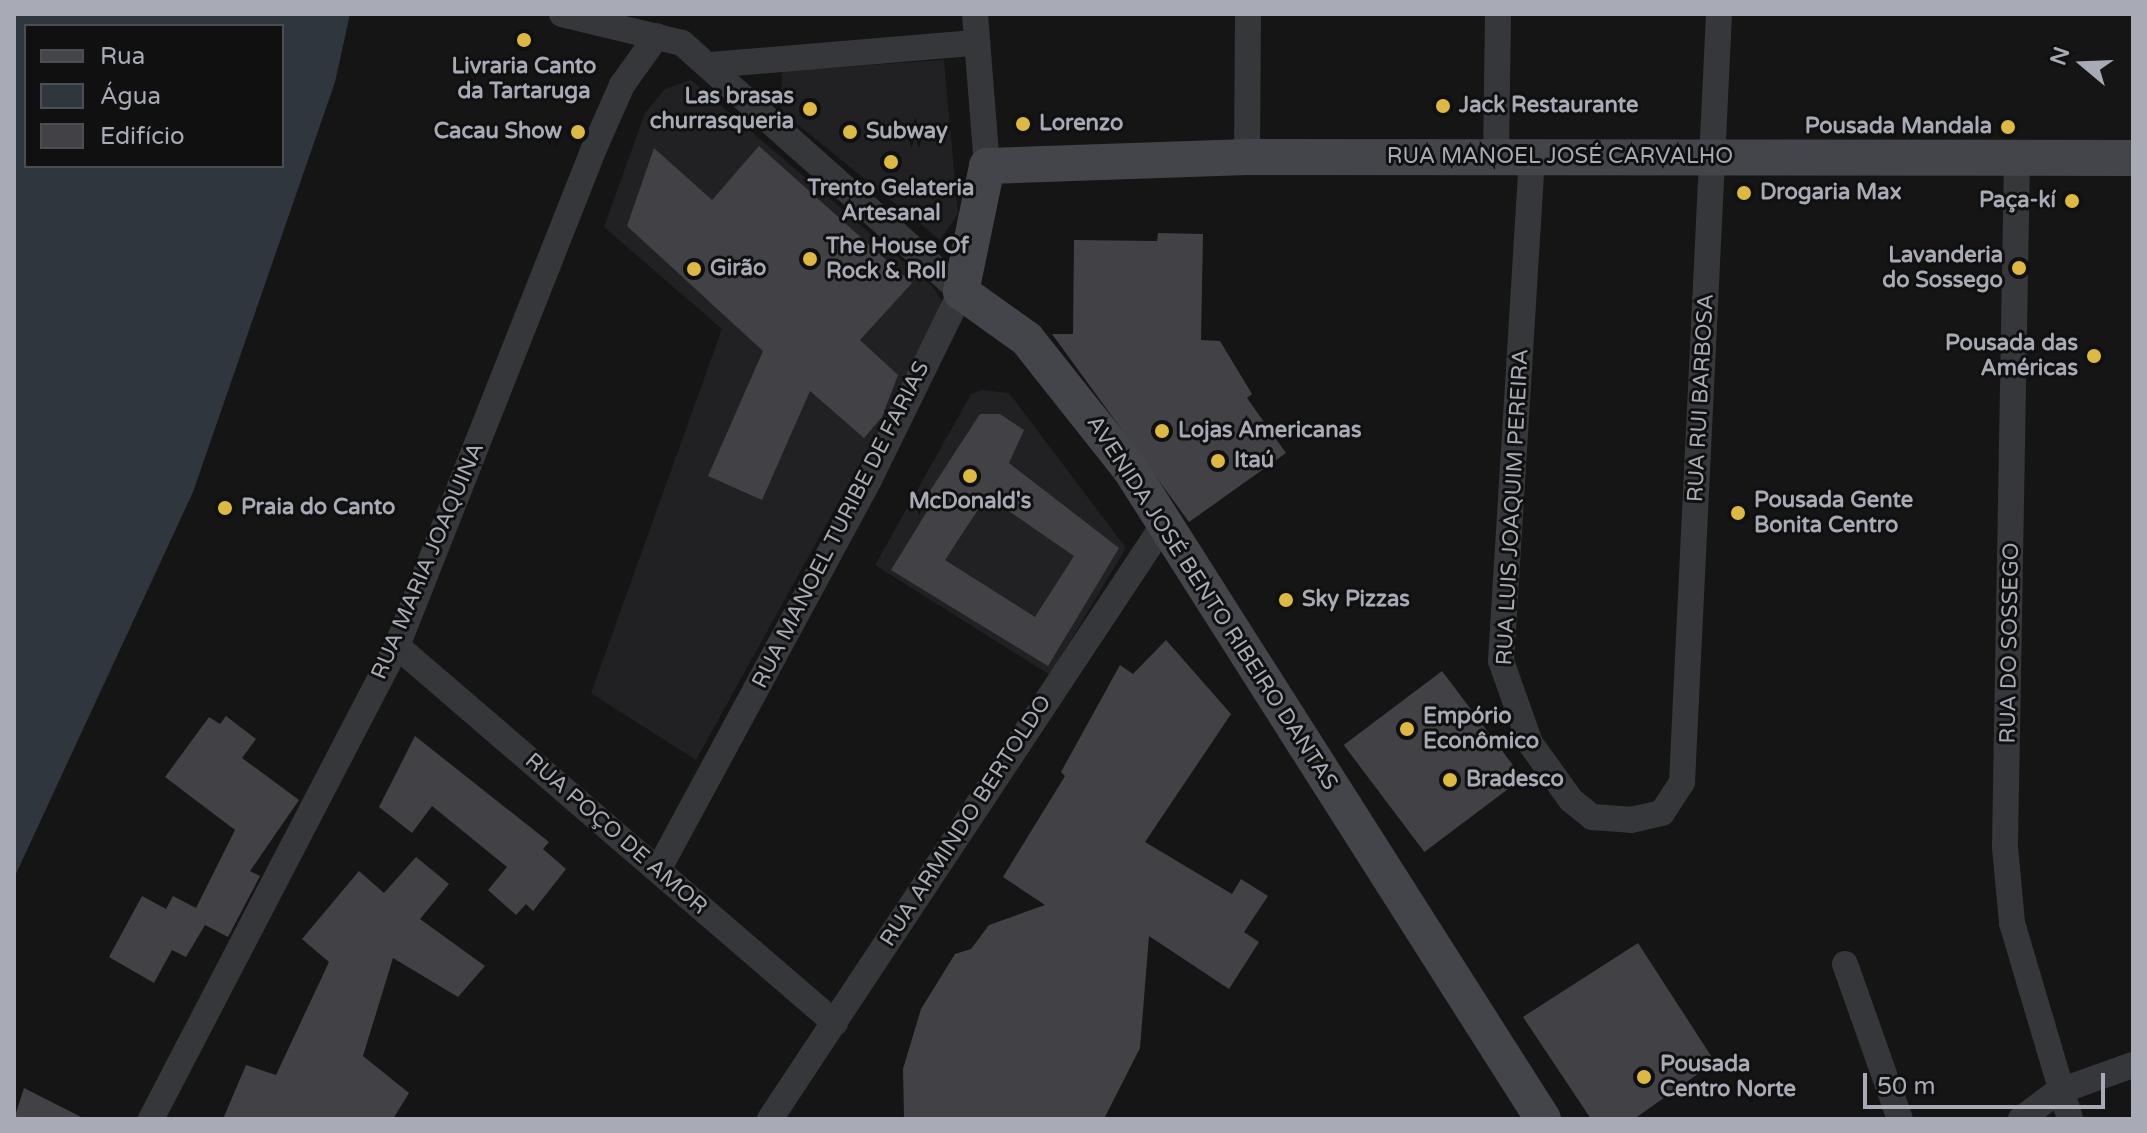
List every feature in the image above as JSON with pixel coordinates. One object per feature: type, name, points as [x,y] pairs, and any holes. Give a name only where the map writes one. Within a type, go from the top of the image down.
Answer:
[{"type":"street","name":"AVENIDA JOSÉ BENTO RIBEIRO DANTAS","points":[[562,14],[660,25],[711,65],[961,292],[1027,339],[1074,392],[1164,524],[1543,1119]]},
{"type":"street","points":[[975,14],[974,43],[987,166]]},
{"type":"street","points":[[1247,157],[1248,14]]},
{"type":"street","points":[[1496,157],[1498,14]]},
{"type":"street","name":"RUA RUI BARBOSA","points":[[1682,782],[1719,14]]},
{"type":"street","name":"RUA MARIA JOAQUINA","points":[[151,1119],[397,646],[595,146],[622,85],[660,25]]},
{"type":"street","points":[[711,65],[974,43]]},
{"type":"street","name":"RUA MANOEL JOSÉ CARVALHO","points":[[987,166],[1247,157],[2133,158]]},
{"type":"street","name":"RUA LUIS JOAQUIM PEREIRA","points":[[1532,157],[1501,661],[1530,743],[1592,817],[1631,820],[1662,813],[1682,782]]},
{"type":"street","name":"RUA DO SOSSEGO","points":[[2017,157],[2005,847],[2012,923],[2057,1092],[2070,1119]]},
{"type":"street","name":"RUA MANOEL TURIBE DE FARIAS","points":[[658,870],[869,480],[961,292],[987,166]]},
{"type":"street","name":"RUA ARMINDO BERTOLDO","points":[[770,1119],[1164,524]]},
{"type":"street","name":"RUA POÇO DE AMOR","points":[[397,646],[835,1023]]},
{"type":"street","points":[[1845,964],[1900,1119]]},
{"type":"street","points":[[2021,1119],[2057,1092],[2133,1065]]},
{"type":"shaded area","points":[[944,60],[958,214],[940,240],[781,111],[782,71]]},
{"type":"shaded area","points":[[691,80],[933,287],[946,308],[696,760],[591,693],[722,329],[604,227],[645,113],[665,89]]},
{"type":"shaded area","points":[[982,390],[1009,393],[1126,548],[1050,675],[875,565],[971,394]]},
{"type":"water","points":[[14,14],[350,14],[335,82],[193,492],[14,878]]},
{"type":"building","points":[[759,146],[912,283],[860,340],[898,375],[882,417],[864,438],[810,391],[762,500],[708,476],[763,351],[627,226],[654,148],[712,200]]},
{"type":"building","points":[[1158,233],[1203,234],[1201,340],[1220,341],[1252,394],[1247,398],[1286,453],[1189,522],[1052,334],[1073,334],[1074,240],[1157,241]]},
{"type":"building","points":[[980,414],[1000,414],[1024,430],[1009,463],[1119,548],[1048,666],[891,570],[931,505],[924,500]],"holes":[[[987,496],[1074,556],[1035,617],[945,560]]]},
{"type":"building","points":[[1166,640],[1231,714],[1145,842],[1232,894],[1241,879],[1268,896],[1244,932],[1259,942],[1229,989],[1149,936],[1140,1048],[1104,1119],[904,1119],[903,1069],[921,1009],[955,954],[971,949],[989,925],[1045,905],[1003,877],[1065,776],[1061,772],[1120,665],[1133,674]]},
{"type":"building","points":[[1442,671],[1523,778],[1424,852],[1344,745]]},
{"type":"building","points":[[226,716],[256,739],[242,758],[299,800],[250,871],[260,876],[228,937],[205,925],[186,957],[172,950],[154,983],[109,957],[142,896],[166,909],[173,896],[196,908],[235,830],[165,777],[209,717],[220,724]]},
{"type":"building","points":[[415,736],[549,842],[543,849],[566,869],[533,911],[526,904],[516,915],[488,890],[507,867],[432,806],[412,833],[379,807]]},
{"type":"building","points":[[416,857],[449,884],[420,919],[485,966],[458,997],[393,958],[363,1056],[409,1093],[393,1119],[223,1119],[246,1065],[276,1075],[329,962],[302,939],[359,871],[384,893]]},
{"type":"building","points":[[1638,943],[1715,1062],[1634,1119],[1591,1119],[1523,1017]]},
{"type":"building","points":[[24,1088],[85,1119],[14,1119]]},
{"type":"place","name":"Livraria Canto da Tartaruga","points":[[524,40]]},
{"type":"place","name":"Jack Restaurante","points":[[1443,106]]},
{"type":"place","name":"Las brasas churrasqueria","points":[[810,109]]},
{"type":"place","name":"Lorenzo","points":[[1023,124]]},
{"type":"place","name":"Pousada Mandala","points":[[2008,127]]},
{"type":"place","name":"Cacau Show","points":[[578,132]]},
{"type":"place","name":"Subway","points":[[850,132]]},
{"type":"place","name":"Trento Gelateria Artesanal","points":[[891,162]]},
{"type":"place","name":"Drogaria Max","points":[[1744,193]]},
{"type":"place","name":"Paça-kí","points":[[2072,201]]},
{"type":"place","name":"The House Of Rock & Roll","points":[[810,259]]},
{"type":"place","name":"Lavanderia do Sossego","points":[[2019,268]]},
{"type":"place","name":"Girão","points":[[694,269]]},
{"type":"place","name":"Pousada das Américas","points":[[2094,356]]},
{"type":"place","name":"Lojas Americanas","points":[[1162,431]]},
{"type":"place","name":"Itaú","points":[[1218,461]]},
{"type":"place","name":"McDonald's","points":[[970,476]]},
{"type":"place","name":"Praia do Canto","points":[[225,508]]},
{"type":"place","name":"Pousada Gente Bonita Centro","points":[[1738,513]]},
{"type":"place","name":"Sky Pizzas","points":[[1286,600]]},
{"type":"place","name":"Empório Econômico","points":[[1407,729]]},
{"type":"place","name":"Bradesco","points":[[1450,780]]},
{"type":"place","name":"Pousada Centro Norte","points":[[1644,1077]]}]
